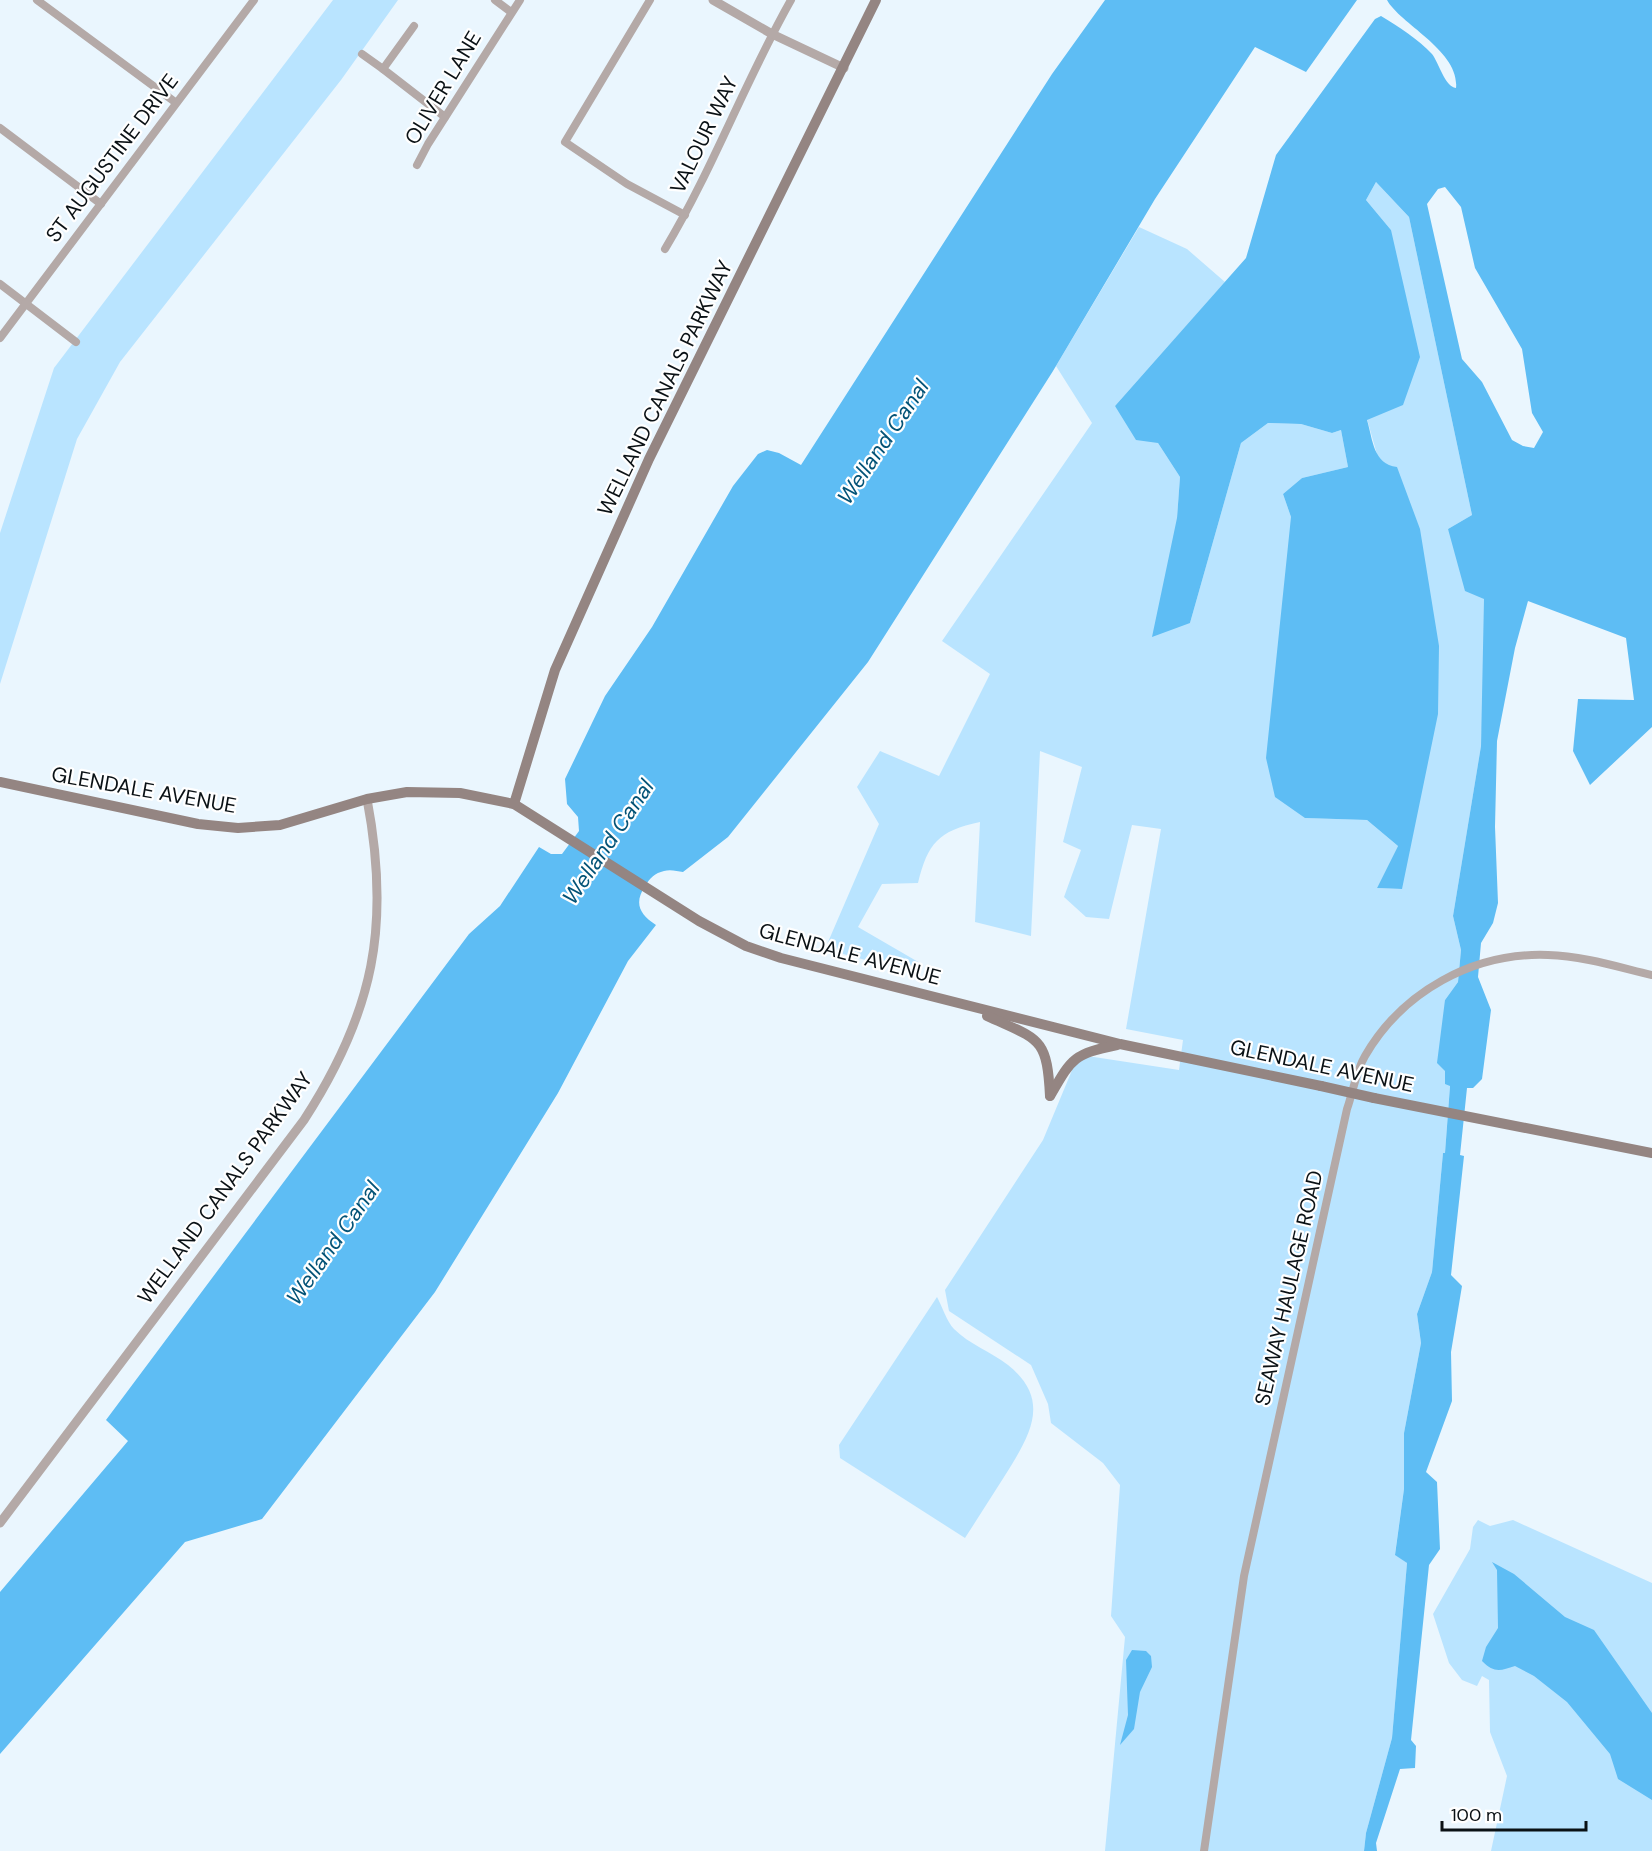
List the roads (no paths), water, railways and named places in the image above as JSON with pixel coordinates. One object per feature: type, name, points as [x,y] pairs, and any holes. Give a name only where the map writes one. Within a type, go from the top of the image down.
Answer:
[{"type":"main road","name":"WELLAND CANALS PARKWAY","points":[[514,804],[555,670],[649,459],[876,0]]},
{"type":"main road","name":"GLENDALE AVENUE","points":[[0,782],[198,824],[238,828],[280,825],[367,799],[407,792],[434,791],[514,804],[651,891],[746,946],[781,958],[1120,1044],[1374,1098],[1652,1153]]},
{"type":"main road","points":[[967,1005],[1030,1037],[1040,1045],[1046,1054],[1050,1096],[1071,1061],[1084,1052],[1120,1044]]},
{"type":"street","points":[[37,0],[175,102]]},
{"type":"street","points":[[495,0],[511,12]]},
{"type":"street","name":"OLIVER LANE","points":[[417,165],[520,0]]},
{"type":"street","points":[[650,0],[565,142],[627,184],[685,215]]},
{"type":"street","points":[[713,0],[772,34],[844,68]]},
{"type":"street","name":"VALOUR WAY","points":[[665,249],[685,215],[772,34],[791,0]]},
{"type":"street","name":"ST AUGUSTINE DRIVE","points":[[0,338],[250,1]]},
{"type":"street","points":[[383,69],[414,26]]},
{"type":"street","points":[[362,54],[445,117]]},
{"type":"street","points":[[0,128],[101,204]]},
{"type":"street","points":[[0,284],[76,342]]},
{"type":"street","name":"WELLAND CANALS PARKWAY","points":[[0,1523],[304,1120],[343,1053],[354,1028],[376,942],[379,875],[367,799]]},
{"type":"street","name":"SEAWAY HAULAGE ROAD","points":[[1204,1851],[1244,1576],[1347,1109],[1364,1058],[1396,1013],[1417,995],[1450,975],[1498,959],[1548,955],[1652,975]]},
{"type":"water","name":"Welland Canal","points":[[1105,0],[1357,0],[1306,72],[1255,47],[1155,199],[1053,371],[868,662],[728,837],[683,872],[666,870],[653,876],[647,883],[640,898],[640,908],[656,925],[628,961],[558,1093],[435,1292],[262,1519],[185,1542],[0,1754],[0,1592],[128,1441],[106,1420],[469,934],[500,906],[539,847],[551,854],[562,854],[579,831],[578,817],[567,804],[565,779],[605,696],[652,627],[733,486],[758,454],[767,450],[779,453],[801,465],[1052,74]]},
{"type":"water","points":[[1387,0],[1652,0],[1652,727],[1590,785],[1573,751],[1578,699],[1634,700],[1626,638],[1528,601],[1515,648],[1497,741],[1495,827],[1498,903],[1493,923],[1481,943],[1478,977],[1491,1010],[1482,1079],[1473,1088],[1467,1088],[1460,1155],[1464,1156],[1451,1275],[1462,1286],[1451,1352],[1452,1401],[1426,1472],[1437,1482],[1440,1549],[1429,1565],[1411,1740],[1416,1746],[1415,1768],[1400,1769],[1376,1843],[1377,1851],[1364,1851],[1366,1833],[1392,1738],[1407,1563],[1395,1555],[1404,1489],[1404,1433],[1421,1343],[1417,1314],[1432,1272],[1450,1086],[1445,1084],[1445,1071],[1437,1063],[1445,1000],[1458,982],[1461,950],[1453,916],[1481,746],[1484,599],[1465,591],[1448,529],[1472,515],[1409,217],[1376,182],[1366,200],[1391,230],[1420,357],[1403,405],[1367,420],[1375,450],[1383,461],[1397,467],[1420,529],[1439,646],[1438,714],[1402,889],[1377,888],[1398,846],[1367,820],[1305,818],[1275,797],[1266,758],[1291,517],[1283,494],[1302,478],[1348,467],[1341,430],[1332,433],[1301,424],[1268,423],[1241,443],[1190,623],[1152,637],[1177,518],[1180,477],[1158,443],[1136,440],[1115,406],[1246,258],[1276,155],[1375,19],[1381,16],[1421,44],[1432,54],[1449,84],[1456,88],[1455,75],[1449,62],[1428,39]],"holes":[[[1445,187],[1461,207],[1475,268],[1522,349],[1532,413],[1543,432],[1534,448],[1523,446],[1512,440],[1482,382],[1462,359],[1427,204],[1438,189]]]},
{"type":"water","points":[[1492,1562],[1514,1574],[1565,1617],[1594,1630],[1652,1713],[1652,1800],[1618,1779],[1610,1754],[1567,1702],[1534,1676],[1515,1666],[1497,1670],[1490,1668],[1482,1661],[1486,1647],[1498,1628],[1497,1570]]},
{"type":"water","points":[[1132,1650],[1146,1651],[1151,1656],[1152,1667],[1140,1692],[1134,1729],[1120,1745],[1128,1715],[1126,1660]]}]
